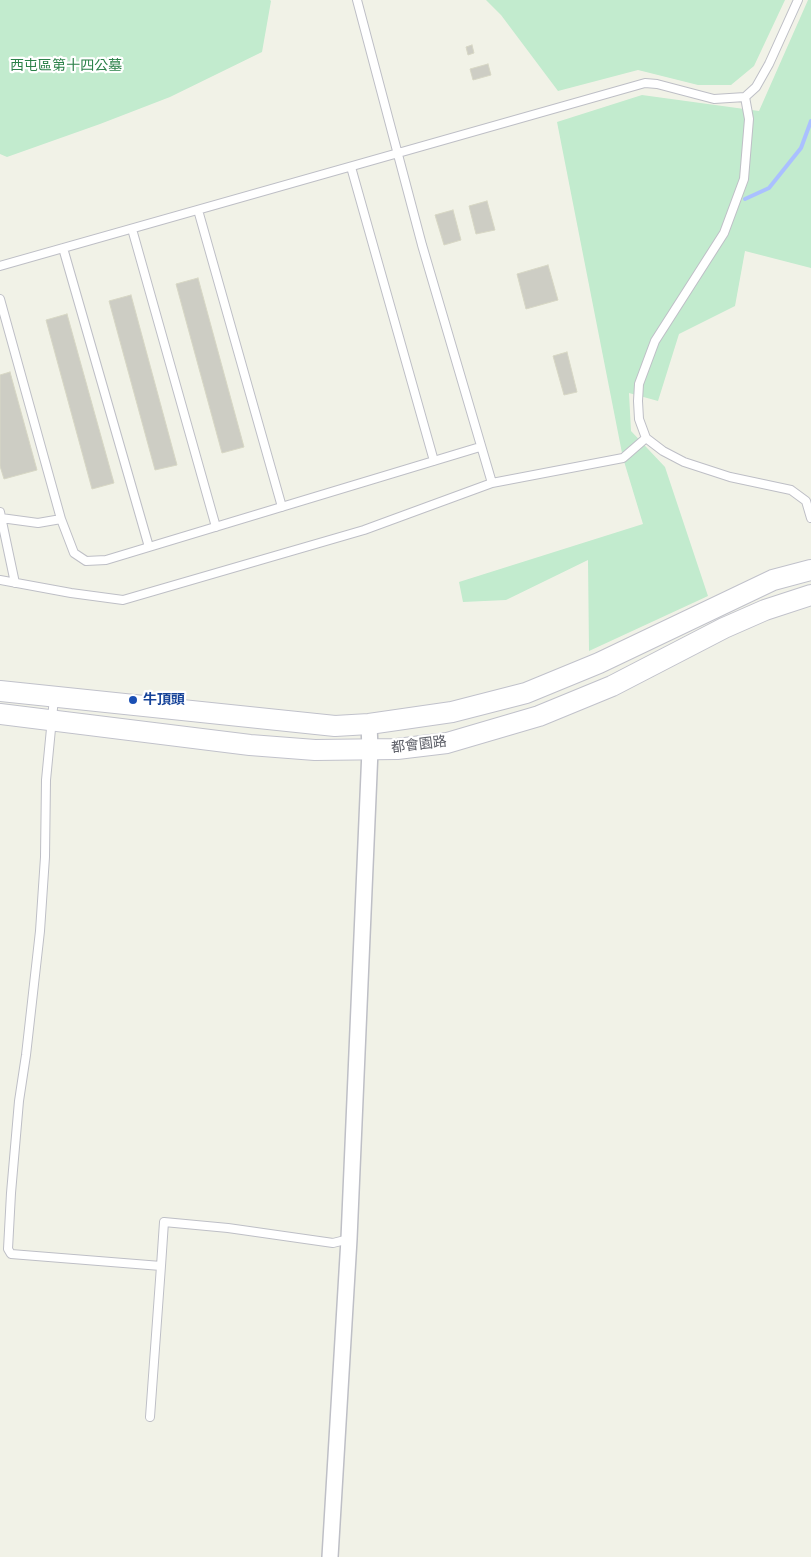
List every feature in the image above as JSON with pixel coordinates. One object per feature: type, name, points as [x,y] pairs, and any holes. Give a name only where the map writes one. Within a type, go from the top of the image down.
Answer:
[{"type":"street","name":"都會園路","points":[[0,691],[335,726],[369,724],[452,712],[526,693],[599,663],[773,580],[810,578]]},
{"type":"street","name":"都會園路","points":[[0,714],[250,745],[315,750],[370,750],[447,742],[539,716],[612,686],[724,628],[765,610],[810,578]]},
{"type":"street","points":[[330,1557],[349,1239],[370,750],[369,724]]},
{"type":"lane","points":[[357,0],[422,245],[476,423],[480,447],[492,483]]},
{"type":"lane","points":[[0,266],[645,83],[656,84],[714,99],[745,97],[756,87],[769,64],[798,0]]},
{"type":"lane","points":[[745,97],[749,119],[744,179],[724,233],[655,341],[639,384],[639,419],[646,438],[663,451],[684,462],[730,477],[791,490],[806,501],[811,518]]},
{"type":"lane","points":[[351,166],[434,461]]},
{"type":"lane","points":[[198,210],[282,507]]},
{"type":"lane","points":[[132,229],[216,527]]},
{"type":"lane","points":[[63,248],[149,547]]},
{"type":"lane","points":[[0,299],[61,518],[74,552],[86,561],[106,560],[480,447]]},
{"type":"lane","points":[[0,580],[71,594],[123,600],[364,530],[492,483],[623,458],[646,438]]},
{"type":"lane","points":[[15,583],[1,515],[38,523],[61,518]]},
{"type":"lane","points":[[54,696],[46,780],[45,857],[40,931],[19,1101],[8,1249],[11,1254],[161,1266]]},
{"type":"lane","points":[[150,1417],[164,1222],[228,1228],[333,1243],[349,1239]]},
{"type":"green space","name":"西屯區第十四公墓","points":[[0,0],[271,1],[262,52],[170,97],[7,157],[0,154]]},
{"type":"green space","points":[[486,0],[785,0],[754,66],[731,85],[698,85],[638,70],[558,91],[501,15]]},
{"type":"green space","points":[[808,0],[811,0],[811,268],[745,251],[735,306],[679,334],[658,401],[629,393],[631,431],[665,467],[708,596],[589,651],[588,560],[506,600],[463,602],[459,582],[643,524],[623,458],[557,122],[642,95],[759,111]]},
{"type":"building","points":[[472,45],[474,53],[468,55],[466,47]]},
{"type":"building","points":[[488,64],[491,75],[473,80],[470,69]]},
{"type":"building","points":[[487,201],[495,230],[476,234],[469,206]]},
{"type":"building","points":[[453,210],[461,240],[444,245],[435,215]]},
{"type":"building","points":[[548,265],[558,300],[526,309],[517,274]]},
{"type":"building","points":[[198,278],[244,447],[222,453],[176,284]]},
{"type":"building","points":[[131,295],[177,465],[155,470],[109,301]]},
{"type":"building","points":[[67,314],[114,483],[92,489],[46,320]]},
{"type":"building","points":[[567,352],[577,392],[564,395],[553,356]]},
{"type":"building","points":[[10,372],[37,470],[4,479],[0,466],[0,375]]},
{"type":"waterway","points":[[745,199],[769,188],[801,148],[811,121]]},
{"type":"place","name":"牛頂頭","points":[[133,700]]}]
